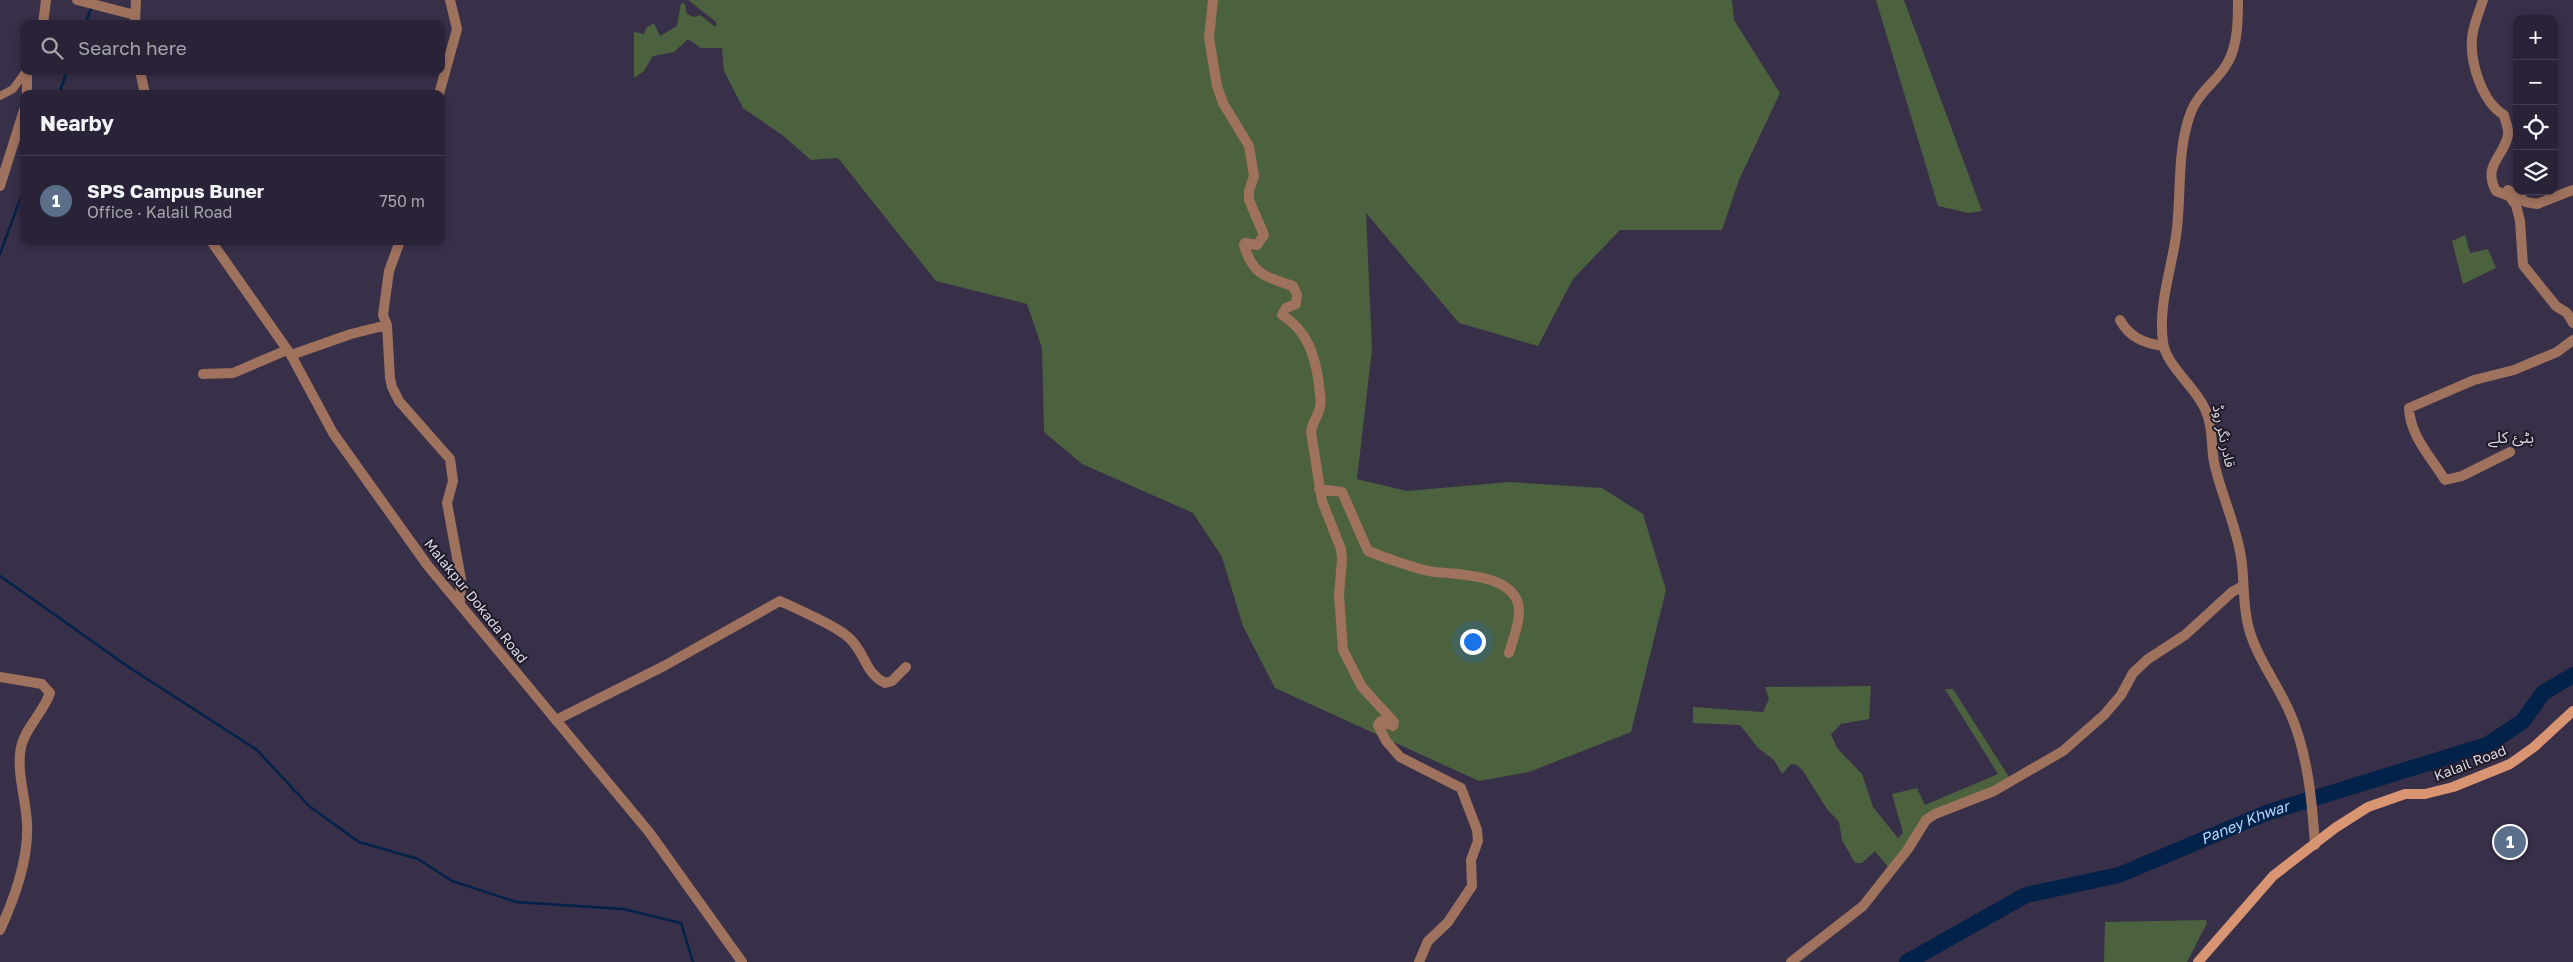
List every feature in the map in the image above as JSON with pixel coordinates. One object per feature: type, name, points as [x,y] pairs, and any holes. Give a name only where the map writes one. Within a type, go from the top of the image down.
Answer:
[{"type":"main road","name":"Kalail Road","points":[[2198,962],[2273,876],[2335,828],[2368,807],[2405,794],[2425,794],[2453,787],[2510,764],[2534,747],[2573,711]]},
{"type":"street","points":[[44,20],[46,0]]},
{"type":"street","points":[[77,0],[135,20],[136,0]]},
{"type":"street","points":[[445,72],[457,29],[450,0]]},
{"type":"street","points":[[1213,0],[1209,38],[1217,86],[1223,103],[1249,146],[1254,176],[1249,191],[1249,200],[1264,235],[1257,245],[1245,243],[1245,249],[1256,269],[1265,276],[1293,286],[1297,295],[1296,304],[1286,308],[1282,315],[1296,324],[1307,340],[1317,373],[1320,406],[1312,423],[1311,432],[1320,489],[1342,559],[1339,595],[1343,650],[1346,660],[1362,687],[1394,722],[1394,726],[1381,720],[1378,724],[1386,741],[1400,757],[1461,788],[1477,830],[1478,841],[1471,860],[1472,886],[1448,922],[1428,941],[1419,962]]},
{"type":"street","name":"قادر نگر روڈ","points":[[2238,0],[2234,47],[2228,62],[2197,98],[2190,115],[2180,172],[2176,235],[2165,289],[2161,330],[2163,346],[2168,358],[2200,397],[2208,415],[2214,463],[2238,542],[2249,629],[2290,713],[2300,738],[2307,772],[2315,845]]},
{"type":"street","points":[[2483,0],[2472,38],[2475,63],[2484,96],[2494,109],[2504,115],[2508,135],[2497,154],[2491,174],[2492,184],[2498,192],[2509,196],[2516,205],[2520,221],[2523,265],[2556,306],[2567,313],[2569,321]]},
{"type":"street","points":[[0,96],[13,88],[24,75]]},
{"type":"street","points":[[27,75],[27,90]]},
{"type":"street","points":[[141,75],[144,90]]},
{"type":"street","points":[[440,90],[444,75]]},
{"type":"street","points":[[0,186],[20,123]]},
{"type":"street","points":[[2498,192],[2508,190],[2526,202],[2537,204],[2573,190]]},
{"type":"street","name":"Malakpur Dokada Road","points":[[214,245],[289,353],[333,433],[428,566],[649,832],[742,962]]},
{"type":"street","points":[[399,245],[390,271],[383,315],[387,326],[392,387],[400,401],[450,459],[453,481],[447,504],[461,579],[460,604]]},
{"type":"street","points":[[2120,320],[2127,332],[2133,336],[2145,343],[2163,346]]},
{"type":"street","points":[[203,374],[233,373],[351,334],[387,326]]},
{"type":"street","points":[[2510,452],[2462,476],[2445,480],[2420,442],[2409,421],[2409,408],[2474,380],[2528,364],[2556,352],[2573,340]]},
{"type":"street","points":[[1320,489],[1342,492],[1368,551],[1433,572],[1456,573],[1490,580],[1511,590],[1520,610],[1518,627],[1509,653]]},
{"type":"street","points":[[1791,962],[1863,906],[1908,849],[1926,820],[1935,814],[1994,791],[2063,751],[2104,715],[2121,695],[2134,673],[2148,659],[2184,635],[2232,592],[2243,586]]},
{"type":"street","points":[[556,720],[664,666],[780,601],[817,618],[852,640],[874,678],[886,683],[892,681],[906,667]]},
{"type":"street","points":[[0,676],[42,684],[50,694],[44,709],[28,730],[21,747],[22,783],[27,821],[27,850],[0,930]]},
{"type":"green space","points":[[688,0],[1732,0],[1734,20],[1780,93],[1739,180],[1722,230],[1620,230],[1573,279],[1538,346],[1459,323],[1366,213],[1372,349],[1357,479],[1407,491],[1509,482],[1602,488],[1643,514],[1666,590],[1631,732],[1529,772],[1479,781],[1275,688],[1243,626],[1222,557],[1193,513],[1082,464],[1044,432],[1042,348],[1027,304],[936,281],[838,158],[811,160],[782,135],[743,108],[724,71],[722,48],[701,48],[688,39],[674,52],[653,56],[644,71],[634,78],[634,32],[644,34],[646,28],[654,23],[660,36],[677,26],[681,3],[685,4],[687,14],[694,17],[700,15],[716,27],[716,22]]},
{"type":"green space","points":[[1876,0],[1904,0],[1982,211],[1969,213],[1938,206]]},
{"type":"green space","points":[[2465,235],[2470,253],[2488,249],[2496,268],[2463,284],[2452,241]]},
{"type":"green space","points":[[1871,686],[1869,719],[1841,724],[1831,734],[1837,748],[1862,774],[1873,807],[1898,838],[1903,833],[1892,794],[1917,788],[1925,805],[1998,774],[1945,689],[1953,689],[2009,777],[1993,787],[1932,811],[1888,867],[1875,851],[1862,863],[1855,863],[1842,840],[1839,822],[1827,809],[1803,771],[1797,765],[1791,764],[1782,774],[1774,760],[1758,748],[1740,725],[1693,723],[1693,707],[1763,712],[1769,699],[1765,687]]},
{"type":"green space","points":[[2206,920],[2207,923],[2187,962],[2104,962],[2105,922]]},
{"type":"waterway","points":[[87,20],[92,6]]},
{"type":"waterway","points":[[60,90],[66,75]]},
{"type":"waterway","points":[[0,254],[20,200]]},
{"type":"waterway","points":[[0,576],[130,668],[257,750],[309,806],[359,842],[418,859],[452,881],[516,902],[623,909],[681,923],[693,962]]},
{"type":"waterway","name":"Paney Khwar","points":[[1907,962],[2026,895],[2119,875],[2266,813],[2487,745],[2523,721],[2543,693],[2573,675]]},
{"type":"place","name":"SPS Campus Buner","points":[[2510,842]]},
{"type":"district","name":"بٹئ کلے","points":[[2511,437]]}]
